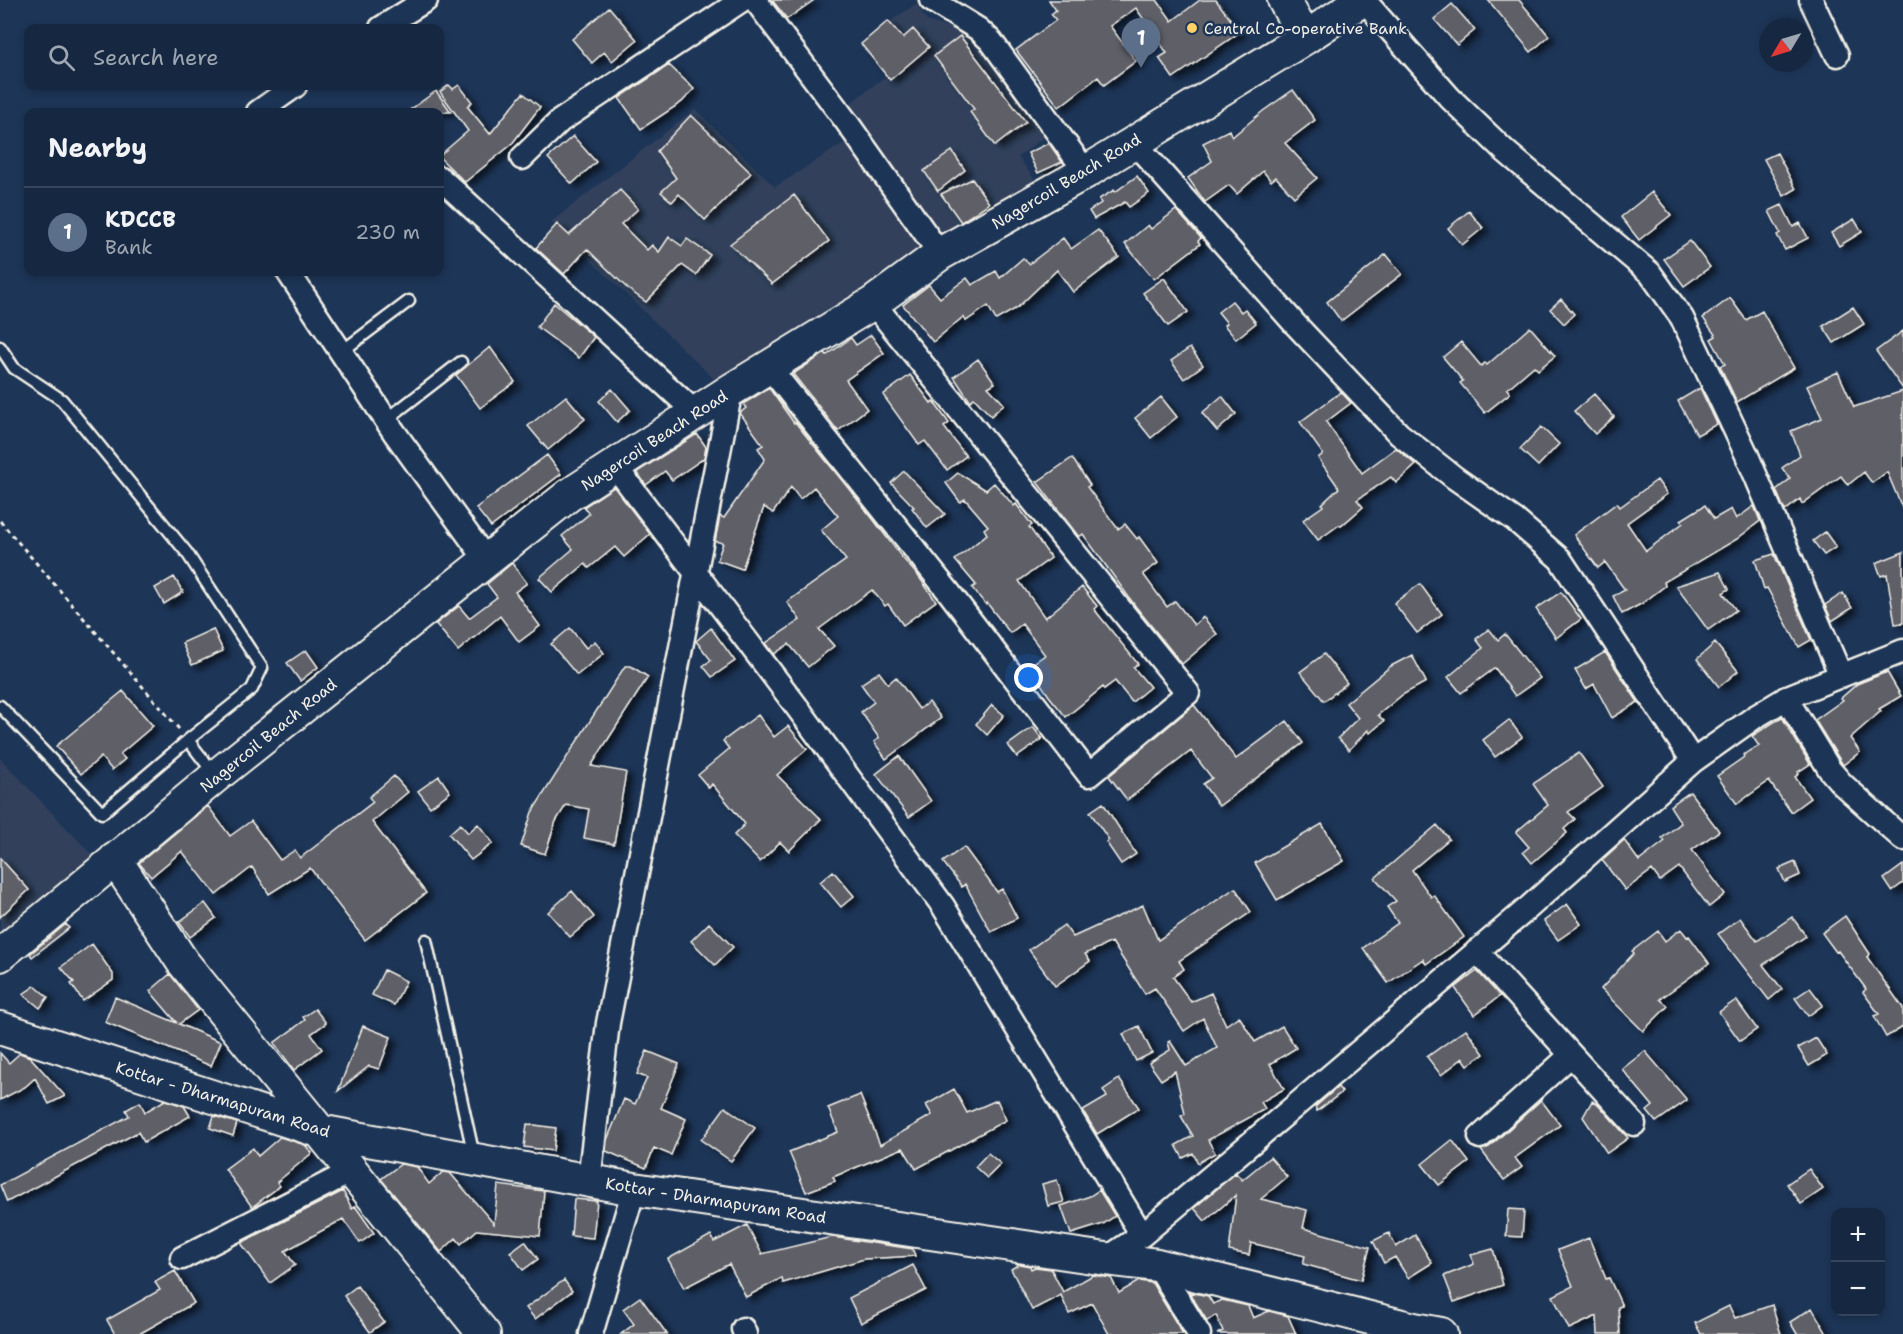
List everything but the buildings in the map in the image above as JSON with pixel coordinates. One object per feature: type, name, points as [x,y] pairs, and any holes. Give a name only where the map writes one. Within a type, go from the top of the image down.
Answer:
[{"type":"main road","points":[[1284,0],[1305,38]]},
{"type":"main road","name":"Nagercoil Beach Road","points":[[0,955],[216,776],[569,495],[731,390],[873,303],[940,254],[1086,172],[1363,0]]},
{"type":"main road","points":[[115,859],[182,961],[484,1334]]},
{"type":"main road","name":"Kottar - Dharmapuram Road","points":[[0,1028],[318,1131],[634,1189],[1157,1265],[1441,1334]]},
{"type":"street","points":[[387,24],[426,0]]},
{"type":"street","points":[[522,158],[560,122],[742,0]]},
{"type":"street","points":[[755,0],[846,121],[940,254]]},
{"type":"street","points":[[931,0],[978,29],[991,41],[1086,172]]},
{"type":"street","points":[[1363,0],[1450,98],[1505,151],[1650,273],[1682,318],[1746,453],[1841,676]]},
{"type":"street","points":[[1811,0],[1837,55]]},
{"type":"street","points":[[264,108],[289,90]]},
{"type":"street","points":[[1133,141],[1295,324],[1399,434],[1455,478],[1515,520],[1560,559],[1693,761]]},
{"type":"street","points":[[444,182],[696,413]]},
{"type":"street","points":[[291,276],[386,420],[487,561]]},
{"type":"street","points":[[769,367],[948,591],[1089,775],[1188,693],[873,303]]},
{"type":"street","points":[[589,1180],[608,1023],[731,390]]},
{"type":"street","points":[[615,466],[695,570],[942,906],[1142,1235]]},
{"type":"street","points":[[1106,1259],[1142,1235],[1477,951],[1693,761],[1786,698],[1903,651]]},
{"type":"street","points":[[1786,698],[1830,770],[1842,784],[1903,839]]},
{"type":"street","points":[[1477,951],[1634,1124]]},
{"type":"street","points":[[1480,1137],[1570,1056]]},
{"type":"street","points":[[182,1258],[352,1171]]},
{"type":"street","points":[[591,1334],[634,1189]]},
{"type":"street","points":[[1157,1265],[1199,1334]]},
{"type":"lane","points":[[341,351],[409,301]]},
{"type":"lane","points":[[0,347],[14,368],[62,400],[99,445],[187,553],[262,668],[252,689],[102,813],[0,706]]},
{"type":"lane","points":[[386,420],[461,362]]},
{"type":"lane","points":[[188,740],[216,776]]},
{"type":"lane","points":[[426,940],[475,1160]]},
{"type":"path","points":[[0,521],[188,740]]},
{"type":"shaded area","points":[[916,4],[927,21],[977,36],[1047,135],[1018,157],[1037,183],[715,380],[551,222],[695,109],[775,187],[861,132],[844,108],[899,66],[874,32]]},
{"type":"shaded area","points":[[0,758],[96,859],[0,947]]},
{"type":"place","name":"Central Co-operative Bank","points":[[1192,28]]},
{"type":"place","name":"KDCCB","points":[[1141,68]]}]
